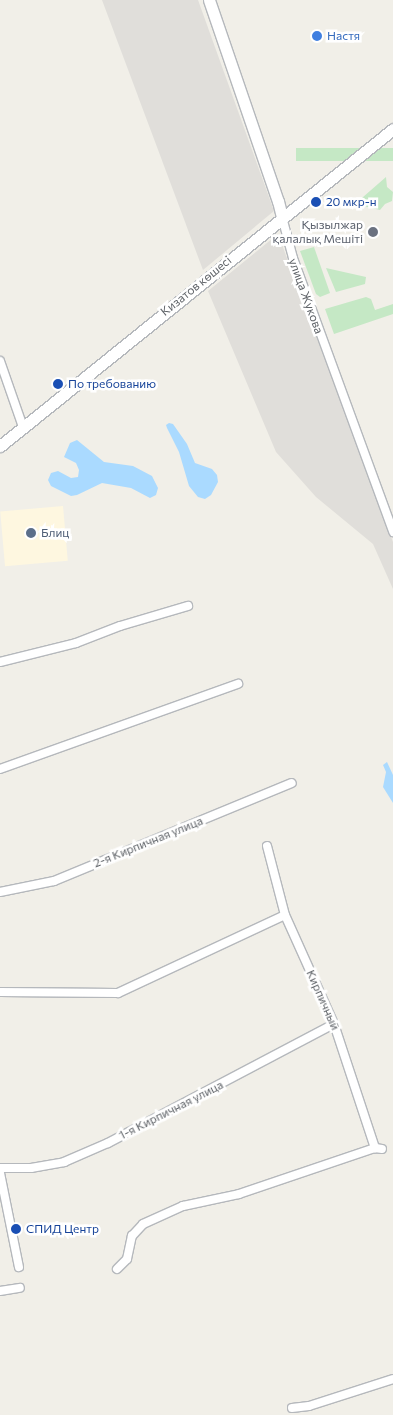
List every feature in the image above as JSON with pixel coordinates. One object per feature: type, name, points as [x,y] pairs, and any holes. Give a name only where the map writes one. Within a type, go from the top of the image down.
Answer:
[{"type":"main road","name":"улица Жукова","points":[[209,0],[282,217]]},
{"type":"main road","name":"Кизатов көшесі","points":[[0,446],[393,129]]},
{"type":"street","name":"улица Жукова","points":[[282,217],[292,258],[393,532]]},
{"type":"street","points":[[0,361],[23,427]]},
{"type":"street","points":[[0,662],[76,643],[120,626],[188,606]]},
{"type":"street","points":[[0,769],[238,684]]},
{"type":"street","name":"2-я Кирпичная улица","points":[[0,892],[54,881],[292,783]]},
{"type":"street","name":"Кирпичный","points":[[117,1269],[127,1259],[132,1236],[143,1224],[183,1206],[240,1194],[379,1148],[334,1024],[285,915],[266,846]]},
{"type":"street","points":[[0,992],[118,993],[285,915]]},
{"type":"street","name":"1-я Кирпичная улица","points":[[0,1168],[31,1168],[64,1162],[108,1143],[334,1024]]},
{"type":"street","points":[[0,1173],[19,1267]]},
{"type":"street","points":[[0,1291],[20,1288]]},
{"type":"street","points":[[292,1408],[308,1406],[393,1379]]},
{"type":"shaded area","points":[[102,0],[198,0],[274,211],[203,270]]},
{"type":"shaded area","points":[[278,234],[393,542],[393,589],[373,544],[316,497],[276,452],[208,291]]},
{"type":"shaded area","points":[[63,506],[68,561],[5,566],[0,511]]},
{"type":"green space","points":[[296,148],[393,148],[393,161],[296,161]]},
{"type":"green space","points":[[386,177],[387,187],[393,192],[392,201],[385,204],[380,210],[355,204]]},
{"type":"green space","points":[[314,247],[330,293],[320,297],[316,294],[300,251]]},
{"type":"green space","points":[[326,268],[366,277],[365,284],[336,292]]},
{"type":"green space","points":[[366,297],[371,299],[375,310],[393,304],[393,314],[334,334],[325,309]]},
{"type":"water","points":[[169,423],[173,424],[187,444],[195,463],[212,469],[217,475],[218,482],[211,495],[205,499],[198,497],[189,486],[179,452],[166,425]]},
{"type":"water","points":[[77,440],[104,462],[133,466],[152,476],[158,488],[156,495],[150,498],[131,488],[102,483],[71,496],[51,486],[48,480],[51,473],[58,471],[71,478],[78,477],[79,470],[76,463],[64,457],[70,443]]},
{"type":"water","points":[[387,762],[393,775],[393,803],[383,787],[386,772],[383,765]]},
{"type":"place","name":"Настя","points":[[317,36]]},
{"type":"place","name":"20 мкр-н","points":[[316,202]]},
{"type":"place","name":"Қызылжар қалалық Мешіті","points":[[373,232]]},
{"type":"place","name":"По требованию","points":[[58,384]]},
{"type":"place","name":"Блиц","points":[[31,533]]},
{"type":"place","name":"СПИД Центр","points":[[16,1229]]}]
